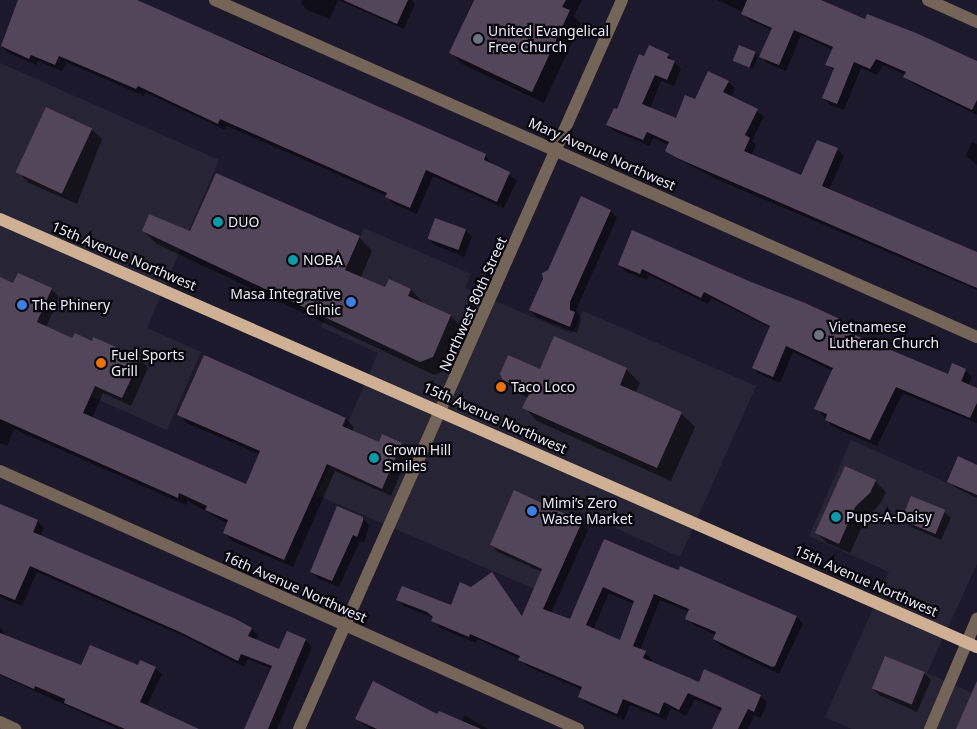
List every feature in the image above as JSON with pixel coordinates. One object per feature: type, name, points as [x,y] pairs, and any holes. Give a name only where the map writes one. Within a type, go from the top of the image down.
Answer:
[{"type":"main road","name":"15th Avenue Northwest","points":[[0,219],[972,644]]},
{"type":"street","name":"Mary Avenue Northwest","points":[[215,0],[977,337]]},
{"type":"street","name":"Northwest 80th Street","points":[[299,729],[622,0]]},
{"type":"street","points":[[928,0],[977,22]]},
{"type":"street","name":"16th Avenue Northwest","points":[[0,471],[578,729]]},
{"type":"street","points":[[930,729],[972,644],[977,619]]},
{"type":"street","points":[[0,722],[15,729]]},
{"type":"shaded area","points":[[0,63],[219,160],[147,328],[201,352],[167,430],[0,356]]},
{"type":"shaded area","points":[[364,228],[471,274],[465,288],[572,334],[583,311],[756,386],[680,557],[576,510],[539,591],[317,495],[378,353],[321,327]]},
{"type":"shaded area","points":[[851,440],[977,496],[977,564],[927,673],[977,695],[977,729],[852,729],[825,717],[889,572],[809,536]]},
{"type":"building","points":[[18,0],[137,0],[486,154],[484,160],[510,172],[497,202],[426,170],[410,208],[385,197],[387,193],[220,119],[218,124],[138,86],[136,89],[59,56],[55,65],[31,55],[29,59],[1,46]]},
{"type":"building","points":[[343,0],[408,0],[397,24]]},
{"type":"building","name":"United Evangelical Free Church","points":[[474,0],[566,0],[562,7],[570,10],[532,92],[449,53]]},
{"type":"building","points":[[747,0],[821,0],[865,19],[867,14],[916,33],[977,61],[977,100],[972,110],[903,77],[906,72],[876,59],[870,69],[854,62],[837,104],[822,98],[834,68],[825,65],[833,47],[794,30],[779,65],[759,57],[772,28],[741,14]]},
{"type":"building","points":[[649,45],[669,54],[667,58],[675,61],[667,80],[655,75],[642,104],[676,118],[685,95],[695,99],[708,71],[729,81],[723,92],[758,109],[745,135],[750,138],[744,151],[801,175],[817,140],[838,148],[822,186],[977,252],[977,288],[677,158],[665,151],[669,142],[647,132],[643,140],[606,125],[614,108],[617,109],[639,54],[644,56]]},
{"type":"building","points":[[739,45],[756,52],[749,68],[733,61]]},
{"type":"building","points":[[46,107],[92,129],[62,194],[16,172]]},
{"type":"building","points":[[216,173],[360,236],[345,270],[385,287],[389,279],[411,289],[408,296],[451,315],[433,357],[420,362],[142,231],[149,214],[190,231]]},
{"type":"building","points":[[581,196],[611,210],[570,302],[570,310],[575,312],[570,327],[529,310],[543,279],[542,273],[548,270]]},
{"type":"building","points":[[435,218],[466,229],[458,250],[427,239]]},
{"type":"building","points":[[632,230],[751,282],[805,303],[842,320],[838,328],[948,374],[952,363],[966,369],[961,381],[977,388],[977,403],[970,418],[896,387],[870,440],[825,420],[827,414],[814,409],[833,368],[786,346],[773,377],[752,368],[770,326],[704,292],[701,298],[642,269],[640,274],[618,265]]},
{"type":"building","points":[[18,273],[52,288],[37,322],[72,338],[75,333],[92,341],[93,337],[141,358],[122,398],[95,386],[83,413],[246,484],[260,451],[177,415],[204,355],[346,418],[342,426],[379,442],[382,434],[402,443],[382,489],[327,464],[284,560],[223,533],[228,520],[205,510],[207,506],[179,493],[178,498],[0,419],[0,277],[13,283]]},
{"type":"building","points":[[554,336],[627,368],[620,385],[682,412],[657,468],[522,408],[530,392],[503,380],[500,374],[508,355],[540,369]]},
{"type":"building","points":[[958,456],[977,465],[977,495],[947,482]]},
{"type":"building","name":"Pups-A-Daisy","points":[[845,466],[876,480],[870,493],[855,507],[839,544],[815,533]]},
{"type":"building","points":[[514,490],[582,522],[543,609],[570,619],[604,539],[670,567],[679,570],[680,566],[797,616],[775,666],[772,667],[713,639],[716,632],[685,619],[689,609],[654,594],[633,646],[646,651],[643,658],[699,682],[704,669],[761,695],[754,712],[748,709],[738,729],[712,729],[722,708],[688,693],[679,710],[664,702],[659,714],[623,699],[617,714],[578,697],[582,687],[518,660],[520,656],[470,634],[469,637],[431,621],[433,617],[427,612],[396,600],[402,586],[451,605],[460,582],[471,587],[492,572],[522,616],[542,569],[490,545]],"holes":[[[603,587],[634,601],[620,640],[586,625]]]},
{"type":"building","points":[[911,496],[945,510],[936,534],[901,520]]},
{"type":"building","points":[[0,504],[38,520],[33,532],[236,619],[252,628],[248,636],[279,649],[287,631],[306,639],[268,729],[244,729],[272,666],[241,654],[238,661],[180,632],[30,566],[15,600],[0,594]]},
{"type":"building","points":[[337,506],[363,517],[363,521],[357,537],[353,535],[332,581],[310,572]]},
{"type":"building","points":[[0,633],[81,665],[90,645],[138,665],[140,660],[156,667],[140,702],[199,729],[125,729],[64,703],[65,699],[35,686],[34,689],[0,674]]},
{"type":"building","points":[[885,656],[925,672],[912,705],[872,688]]},
{"type":"building","points":[[373,681],[437,714],[439,711],[481,729],[377,729],[355,719]]},
{"type":"building","points":[[977,681],[977,729],[956,729]]},
{"type":"place","name":"United Evangelical Free Church","points":[[478,39]]},
{"type":"place","name":"DUO","points":[[218,222]]},
{"type":"place","name":"NOBA","points":[[293,260]]},
{"type":"place","name":"Masa Integrative Clinic","points":[[351,302]]},
{"type":"place","name":"The Phinery","points":[[22,305]]},
{"type":"place","name":"Vietnamese Lutheran Church","points":[[819,335]]},
{"type":"place","name":"Fuel Sports Grill","points":[[101,363]]},
{"type":"place","name":"Taco Loco","points":[[501,387]]},
{"type":"place","name":"Crown Hill Smiles","points":[[374,458]]},
{"type":"place","name":"Mimi’s Zero Waste Market","points":[[532,511]]},
{"type":"place","name":"Pups-A-Daisy","points":[[836,517]]}]
